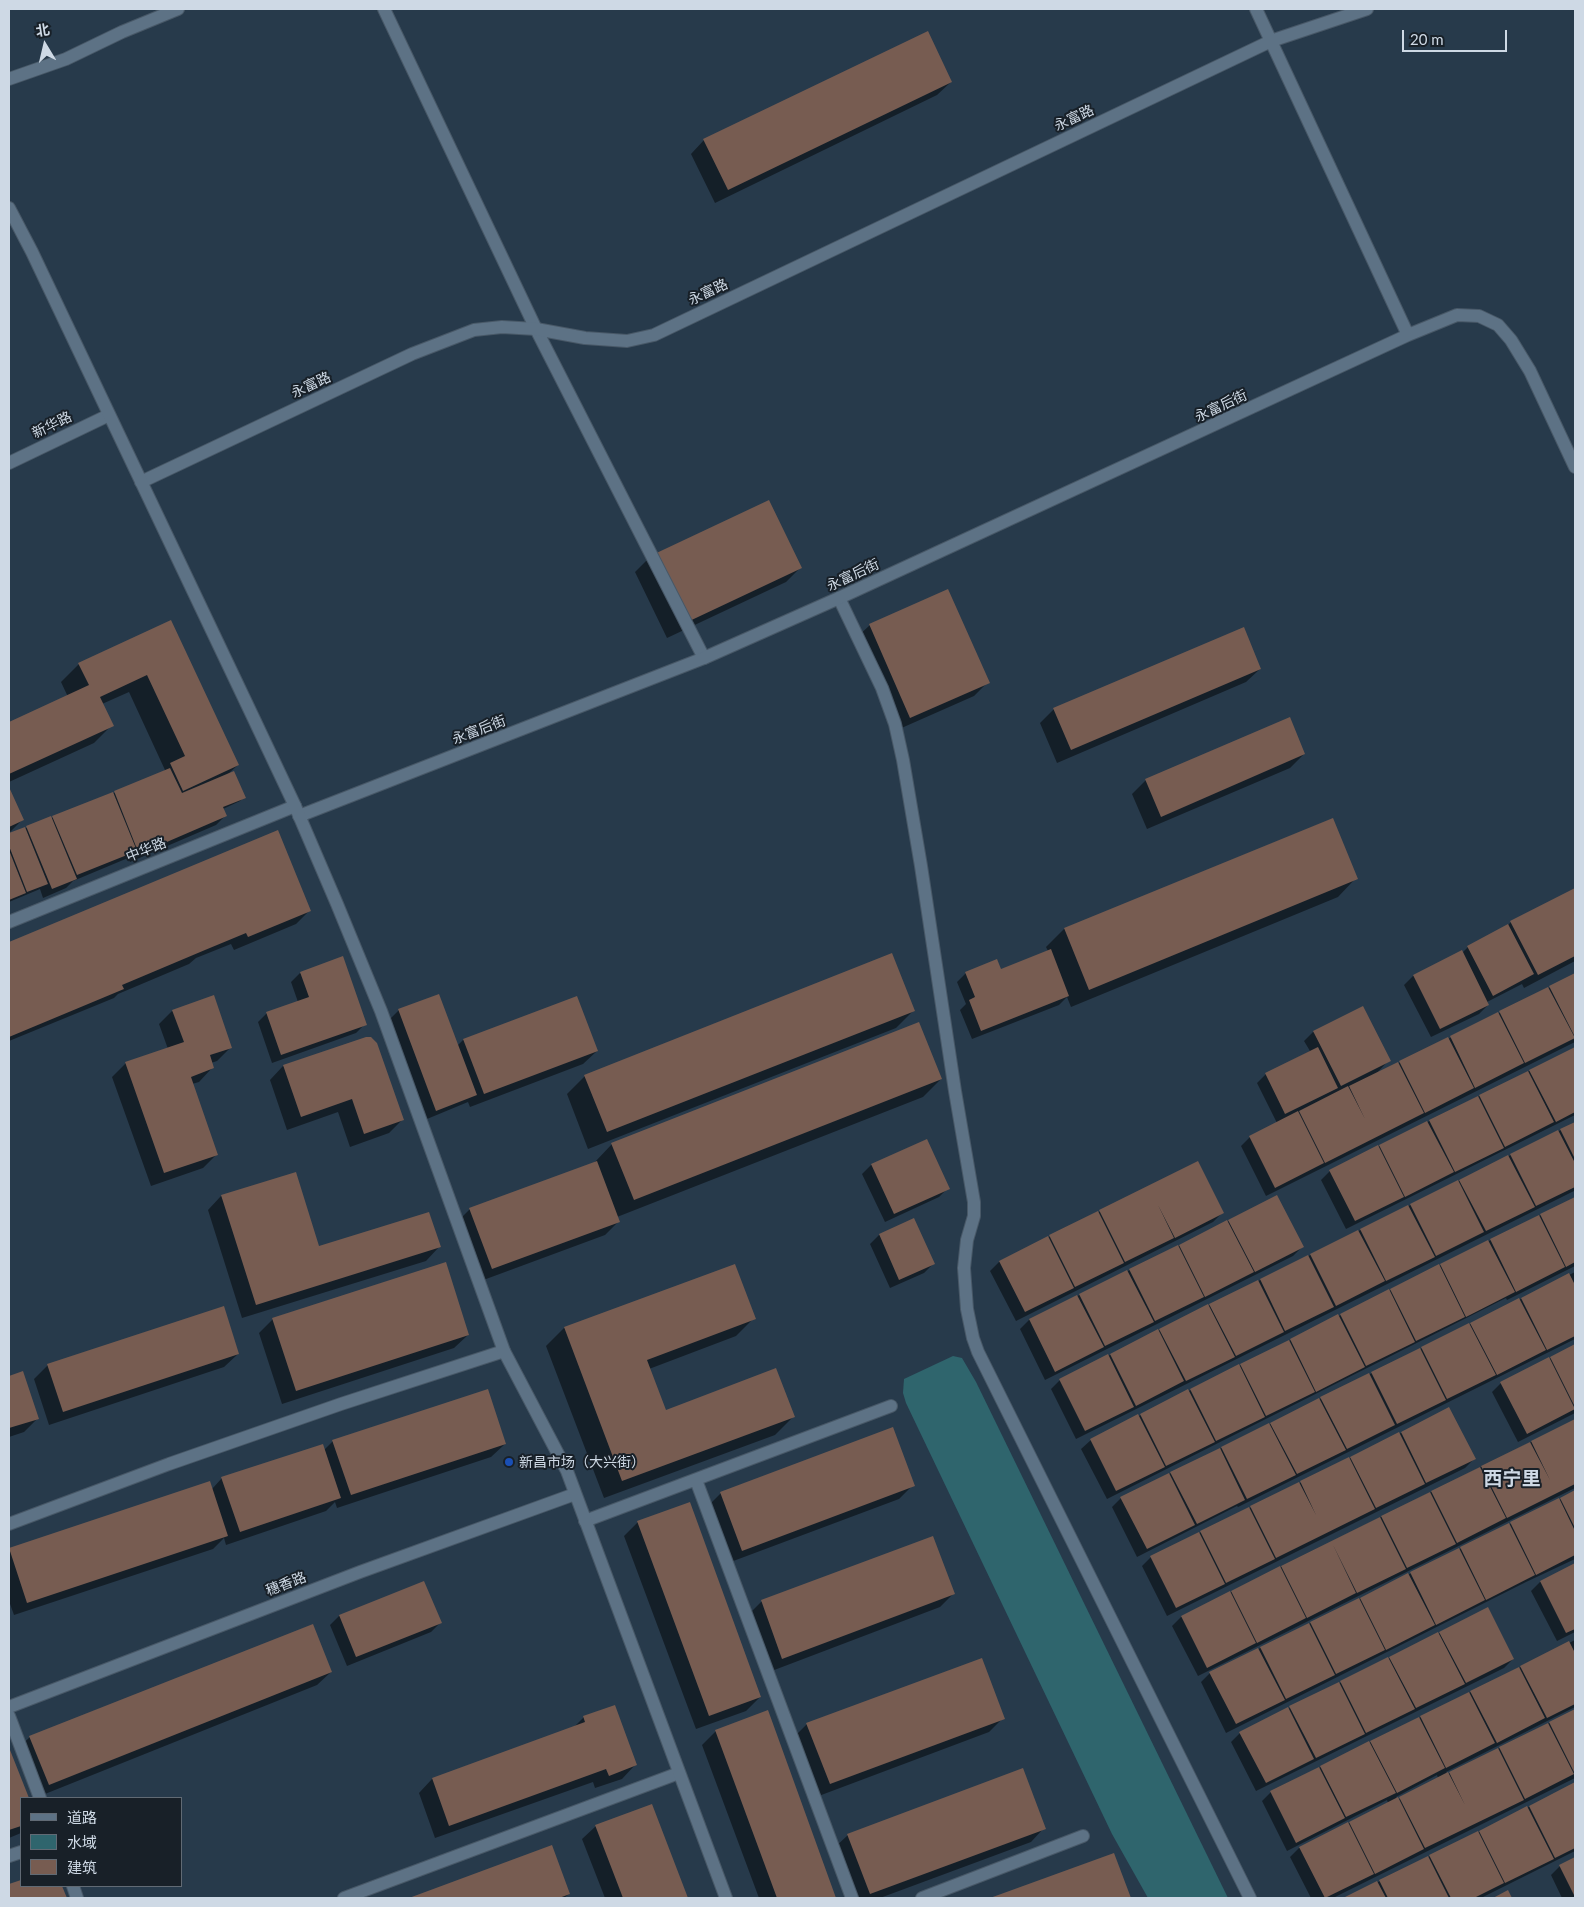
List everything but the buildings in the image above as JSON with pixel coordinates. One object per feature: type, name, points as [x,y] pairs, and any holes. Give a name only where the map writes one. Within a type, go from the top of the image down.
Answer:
[{"type":"street","points":[[9,79],[66,58],[178,9]]},
{"type":"street","points":[[384,9],[536,328],[704,658]]},
{"type":"street","points":[[1256,9],[1408,335]]},
{"type":"street","name":"永富路","points":[[141,482],[412,354],[474,330],[502,327],[536,328],[585,338],[627,341],[654,335],[1271,41],[1367,9]]},
{"type":"street","points":[[9,208],[32,252],[297,811],[381,1011],[504,1351],[567,1471],[726,1898]]},
{"type":"street","name":"永富后街","points":[[297,811],[704,658],[839,598],[1408,335],[1457,315],[1479,316],[1498,325],[1512,340],[1530,371],[1575,467]]},
{"type":"street","name":"新华路","points":[[9,463],[109,415]]},
{"type":"street","points":[[839,598],[882,688],[895,724],[905,770],[974,1202],[974,1216],[964,1268],[967,1308],[973,1338],[982,1360],[1250,1898]]},
{"type":"street","name":"中华路","points":[[9,922],[297,811]]},
{"type":"street","points":[[9,1524],[169,1464],[332,1407],[504,1351]]},
{"type":"street","points":[[585,1521],[891,1406]]},
{"type":"street","points":[[696,1480],[852,1898]]},
{"type":"street","name":"穗香路","points":[[9,1706],[360,1572],[575,1494]]},
{"type":"street","points":[[9,1716],[40,1797]]},
{"type":"street","points":[[344,1898],[678,1773]]},
{"type":"street","points":[[922,1898],[936,1896],[1083,1836]]},
{"type":"water","points":[[953,1356],[962,1358],[976,1382],[1228,1898],[1148,1898],[1112,1834],[906,1403],[903,1393],[904,1379]]},
{"type":"place","name":"新昌市场（大兴街）","points":[[509,1462]]},
{"type":"district","name":"西宁里","points":[[1512,1479]]}]
